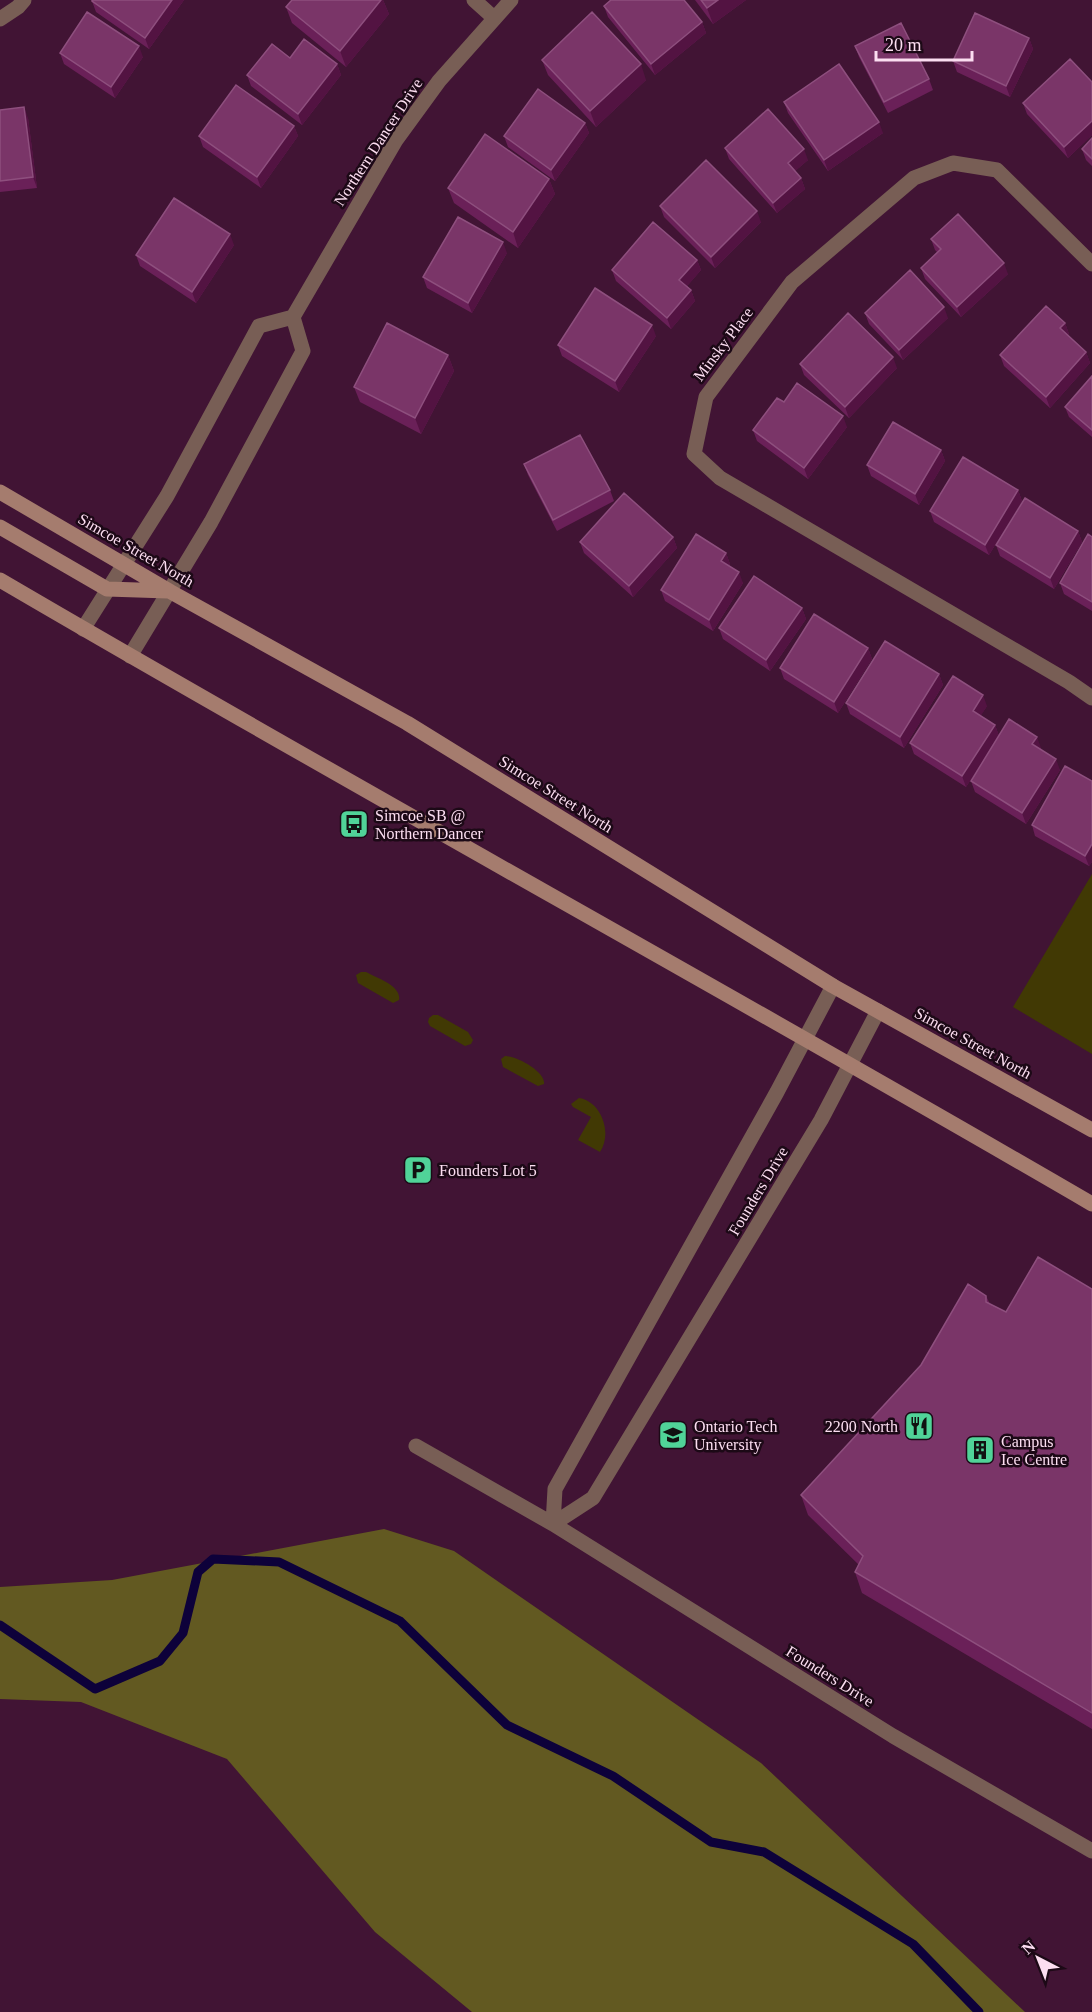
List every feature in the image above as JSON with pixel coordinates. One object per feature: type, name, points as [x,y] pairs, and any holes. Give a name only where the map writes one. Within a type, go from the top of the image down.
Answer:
[{"type":"main road","name":"Simcoe Street North","points":[[0,492],[171,592],[407,723],[833,986],[1092,1130]]},
{"type":"main road","points":[[0,526],[107,589],[171,592]]},
{"type":"main road","points":[[0,580],[1092,1204]]},
{"type":"street","points":[[0,19],[24,0]]},
{"type":"street","points":[[474,0],[494,18]]},
{"type":"street","name":"Northern Dancer Drive","points":[[293,317],[396,140],[439,81],[512,0]]},
{"type":"street","name":"Minsky Place","points":[[1092,264],[997,170],[953,163],[914,178],[792,282],[706,397],[694,454],[720,478],[1069,682],[1092,698]]},
{"type":"street","points":[[83,629],[167,496],[259,326],[293,317],[303,351],[211,522],[171,592],[130,656]]},
{"type":"street","name":"Founders Drive","points":[[553,1524],[555,1489],[771,1102],[833,986]]},
{"type":"street","name":"Founders Drive","points":[[553,1524],[593,1498],[821,1120],[878,1011]]},
{"type":"street","name":"Founders Drive","points":[[416,1446],[553,1524],[893,1737],[1092,1851]]},
{"type":"shaded area","points":[[1092,874],[1092,1054],[1013,1007]]},
{"type":"shaded area","points":[[366,972],[393,987],[399,995],[399,1000],[393,1003],[358,983],[356,975]]},
{"type":"shaded area","points":[[438,1015],[468,1032],[473,1040],[471,1044],[465,1046],[430,1026],[429,1018]]},
{"type":"shaded area","points":[[505,1056],[536,1070],[544,1084],[538,1086],[503,1067],[501,1059]]},
{"type":"shaded area","points":[[579,1098],[593,1105],[603,1119],[605,1136],[600,1152],[578,1140],[591,1117],[571,1104]]},
{"type":"shaded area","points":[[384,1529],[454,1551],[761,1763],[1025,2012],[472,2012],[375,1932],[227,1759],[81,1702],[0,1699],[0,1587],[112,1580]]},
{"type":"building","points":[[92,0],[172,0],[145,38]]},
{"type":"building","points":[[292,0],[381,0],[340,51],[286,7]]},
{"type":"building","points":[[611,0],[684,0],[702,22],[651,64],[604,6]]},
{"type":"building","points":[[701,0],[718,0],[707,8]]},
{"type":"building","points":[[87,12],[139,46],[111,87],[60,53]]},
{"type":"building","points":[[592,12],[641,64],[590,111],[542,60]]},
{"type":"building","points":[[975,13],[1029,38],[1006,86],[953,61]]},
{"type":"building","points":[[901,23],[929,79],[884,102],[855,46]]},
{"type":"building","points":[[304,39],[337,64],[298,114],[247,75],[272,44],[290,58]]},
{"type":"building","points":[[1070,59],[1092,82],[1092,121],[1064,147],[1023,103]]},
{"type":"building","points":[[839,64],[879,122],[824,160],[784,102]]},
{"type":"building","points":[[236,85],[294,126],[257,177],[199,136]]},
{"type":"building","points":[[538,89],[585,123],[551,170],[504,136]]},
{"type":"building","points":[[24,107],[33,177],[0,181],[0,110]]},
{"type":"building","points":[[768,109],[804,149],[788,163],[801,178],[773,203],[725,148]]},
{"type":"building","points":[[485,134],[549,179],[513,232],[448,188]]},
{"type":"building","points":[[1092,138],[1092,159],[1082,149]]},
{"type":"building","points":[[706,160],[757,211],[711,257],[660,206]]},
{"type":"building","points":[[174,198],[230,234],[192,292],[136,255]]},
{"type":"building","points":[[958,214],[1004,263],[957,307],[921,268],[941,249],[931,239]]},
{"type":"building","points":[[458,217],[503,242],[468,303],[423,277]]},
{"type":"building","points":[[653,222],[697,260],[679,280],[691,290],[667,318],[612,270]]},
{"type":"building","points":[[910,270],[944,307],[899,350],[865,313]]},
{"type":"building","points":[[595,288],[652,325],[615,381],[558,345]]},
{"type":"building","points":[[1046,306],[1065,323],[1060,328],[1086,352],[1046,397],[1000,355]]},
{"type":"building","points":[[848,313],[893,357],[845,407],[800,364]]},
{"type":"building","points":[[387,323],[448,355],[415,418],[354,387]]},
{"type":"building","points":[[1092,376],[1092,430],[1065,407]]},
{"type":"building","points":[[797,383],[843,416],[804,468],[753,430],[777,398],[784,402]]},
{"type":"building","points":[[893,422],[941,450],[915,494],[867,465]]},
{"type":"building","points":[[580,435],[610,490],[553,520],[524,464]]},
{"type":"building","points":[[963,457],[1018,490],[985,545],[930,511]]},
{"type":"building","points":[[624,493],[673,537],[629,586],[580,542]]},
{"type":"building","points":[[1025,498],[1078,531],[1050,578],[996,545]]},
{"type":"building","points":[[696,534],[726,553],[721,561],[739,572],[709,620],[661,590]]},
{"type":"building","points":[[1088,534],[1092,537],[1092,602],[1060,583]]},
{"type":"building","points":[[754,576],[802,608],[766,660],[719,628]]},
{"type":"building","points":[[814,614],[868,648],[834,702],[780,668]]},
{"type":"building","points":[[885,641],[939,674],[900,737],[846,703]]},
{"type":"building","points":[[953,676],[983,695],[973,711],[995,725],[962,776],[910,743]]},
{"type":"building","points":[[1009,719],[1037,737],[1032,744],[1056,759],[1022,813],[971,781]]},
{"type":"building","points":[[1065,766],[1092,781],[1092,844],[1085,856],[1032,825]]},
{"type":"building","name":"Campus Ice Centre","points":[[1038,1257],[1092,1289],[1092,1713],[855,1572],[863,1556],[801,1495],[921,1365],[968,1284],[986,1296],[986,1302],[1006,1312]]},
{"type":"waterway","points":[[0,1625],[95,1689],[160,1661],[183,1633],[198,1572],[213,1559],[279,1562],[400,1621],[507,1725],[613,1776],[711,1842],[764,1852],[913,1944],[979,2012]]},
{"type":"place","name":"Simcoe SB @ Northern Dancer","points":[[354,824]]},
{"type":"place","name":"Founders Lot 5","points":[[418,1170]]},
{"type":"place","name":"2200 North","points":[[919,1426]]},
{"type":"place","name":"Ontario Tech University","points":[[673,1435]]},
{"type":"place","name":"Campus Ice Centre","points":[[980,1450]]}]
